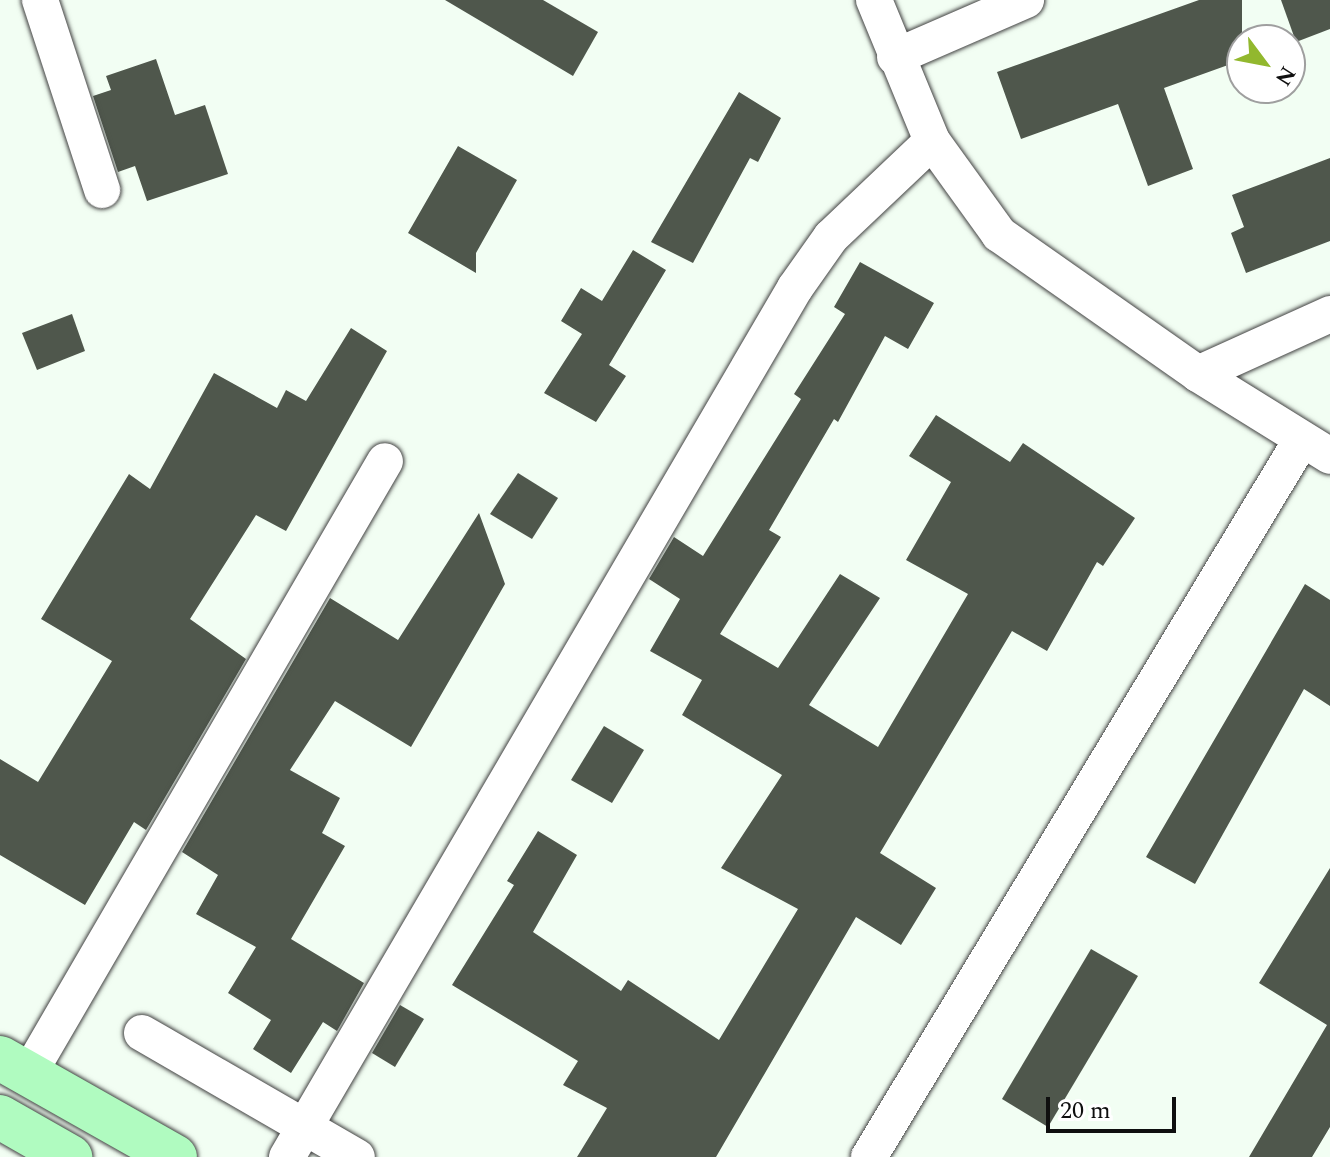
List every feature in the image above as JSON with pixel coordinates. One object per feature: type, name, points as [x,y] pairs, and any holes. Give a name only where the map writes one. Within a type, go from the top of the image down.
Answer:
[{"type":"main road","points":[[14,1067],[175,1157]]},
{"type":"main road","points":[[0,1117],[70,1157]]},
{"type":"street","points":[[40,0],[102,190]]},
{"type":"street","points":[[869,1157],[1316,447],[1198,374],[999,234],[932,141],[874,0]]},
{"type":"street","points":[[895,57],[1026,0]]},
{"type":"street","points":[[287,1157],[795,288],[831,237],[932,141]]},
{"type":"street","points":[[1198,374],[1330,314]]},
{"type":"street","points":[[14,1067],[385,461]]},
{"type":"street","points":[[142,1033],[357,1157]]},
{"type":"building","points":[[445,0],[543,0],[598,32],[573,76]]},
{"type":"building","points":[[1199,0],[1242,0],[1242,24],[1226,24],[1226,66],[1164,88],[1193,169],[1148,186],[1118,104],[1021,139],[997,72]]},
{"type":"building","points":[[1281,0],[1330,0],[1330,29],[1306,38],[1306,24],[1290,24]]},
{"type":"building","points":[[156,59],[175,115],[205,105],[228,174],[147,201],[135,166],[118,172],[93,96],[111,90],[106,76]]},
{"type":"building","points":[[739,92],[781,118],[758,162],[750,158],[693,263],[651,242]]},
{"type":"building","points":[[458,146],[517,180],[476,253],[476,273],[408,233]]},
{"type":"building","points":[[1330,158],[1330,241],[1246,273],[1231,233],[1244,227],[1232,195]]},
{"type":"building","points":[[633,250],[666,270],[609,365],[626,376],[596,422],[544,393],[582,334],[561,321],[581,288],[602,301]]},
{"type":"building","points":[[860,262],[934,303],[908,349],[885,336],[838,422],[834,419],[769,530],[781,537],[720,634],[778,668],[840,574],[880,598],[809,705],[878,747],[968,594],[906,560],[951,482],[909,456],[936,415],[1010,462],[1023,443],[1135,518],[1103,566],[1097,562],[1047,651],[1012,631],[880,853],[936,888],[901,945],[856,917],[716,1157],[577,1157],[607,1108],[563,1085],[578,1061],[452,985],[514,885],[507,881],[538,831],[577,855],[533,932],[621,991],[628,980],[719,1040],[798,909],[721,868],[782,775],[682,715],[702,680],[650,651],[680,599],[649,579],[674,537],[703,556],[801,399],[794,394],[845,314],[834,307]]},
{"type":"building","points":[[72,314],[85,351],[37,370],[22,333]]},
{"type":"building","points":[[351,328],[387,351],[286,531],[256,515],[190,619],[246,659],[146,830],[134,822],[85,905],[0,855],[0,759],[38,782],[112,661],[41,619],[129,474],[150,489],[214,373],[277,408],[286,390],[306,401]]},
{"type":"building","points":[[518,473],[558,498],[532,539],[490,514]]},
{"type":"building","points":[[479,513],[505,584],[411,747],[335,701],[290,770],[340,798],[322,833],[345,846],[291,939],[364,983],[337,1031],[323,1022],[291,1073],[253,1049],[271,1020],[228,993],[256,947],[196,914],[218,875],[182,852],[330,598],[398,640]]},
{"type":"building","points":[[1305,584],[1330,600],[1330,706],[1304,689],[1195,884],[1146,857]]},
{"type":"building","points":[[604,726],[644,750],[612,803],[571,780]]},
{"type":"building","points":[[1330,868],[1330,1127],[1312,1157],[1249,1157],[1327,1025],[1259,983]]},
{"type":"building","points":[[1091,949],[1138,976],[1048,1127],[1002,1099]]},
{"type":"building","points":[[400,1005],[424,1019],[395,1067],[372,1053]]}]
